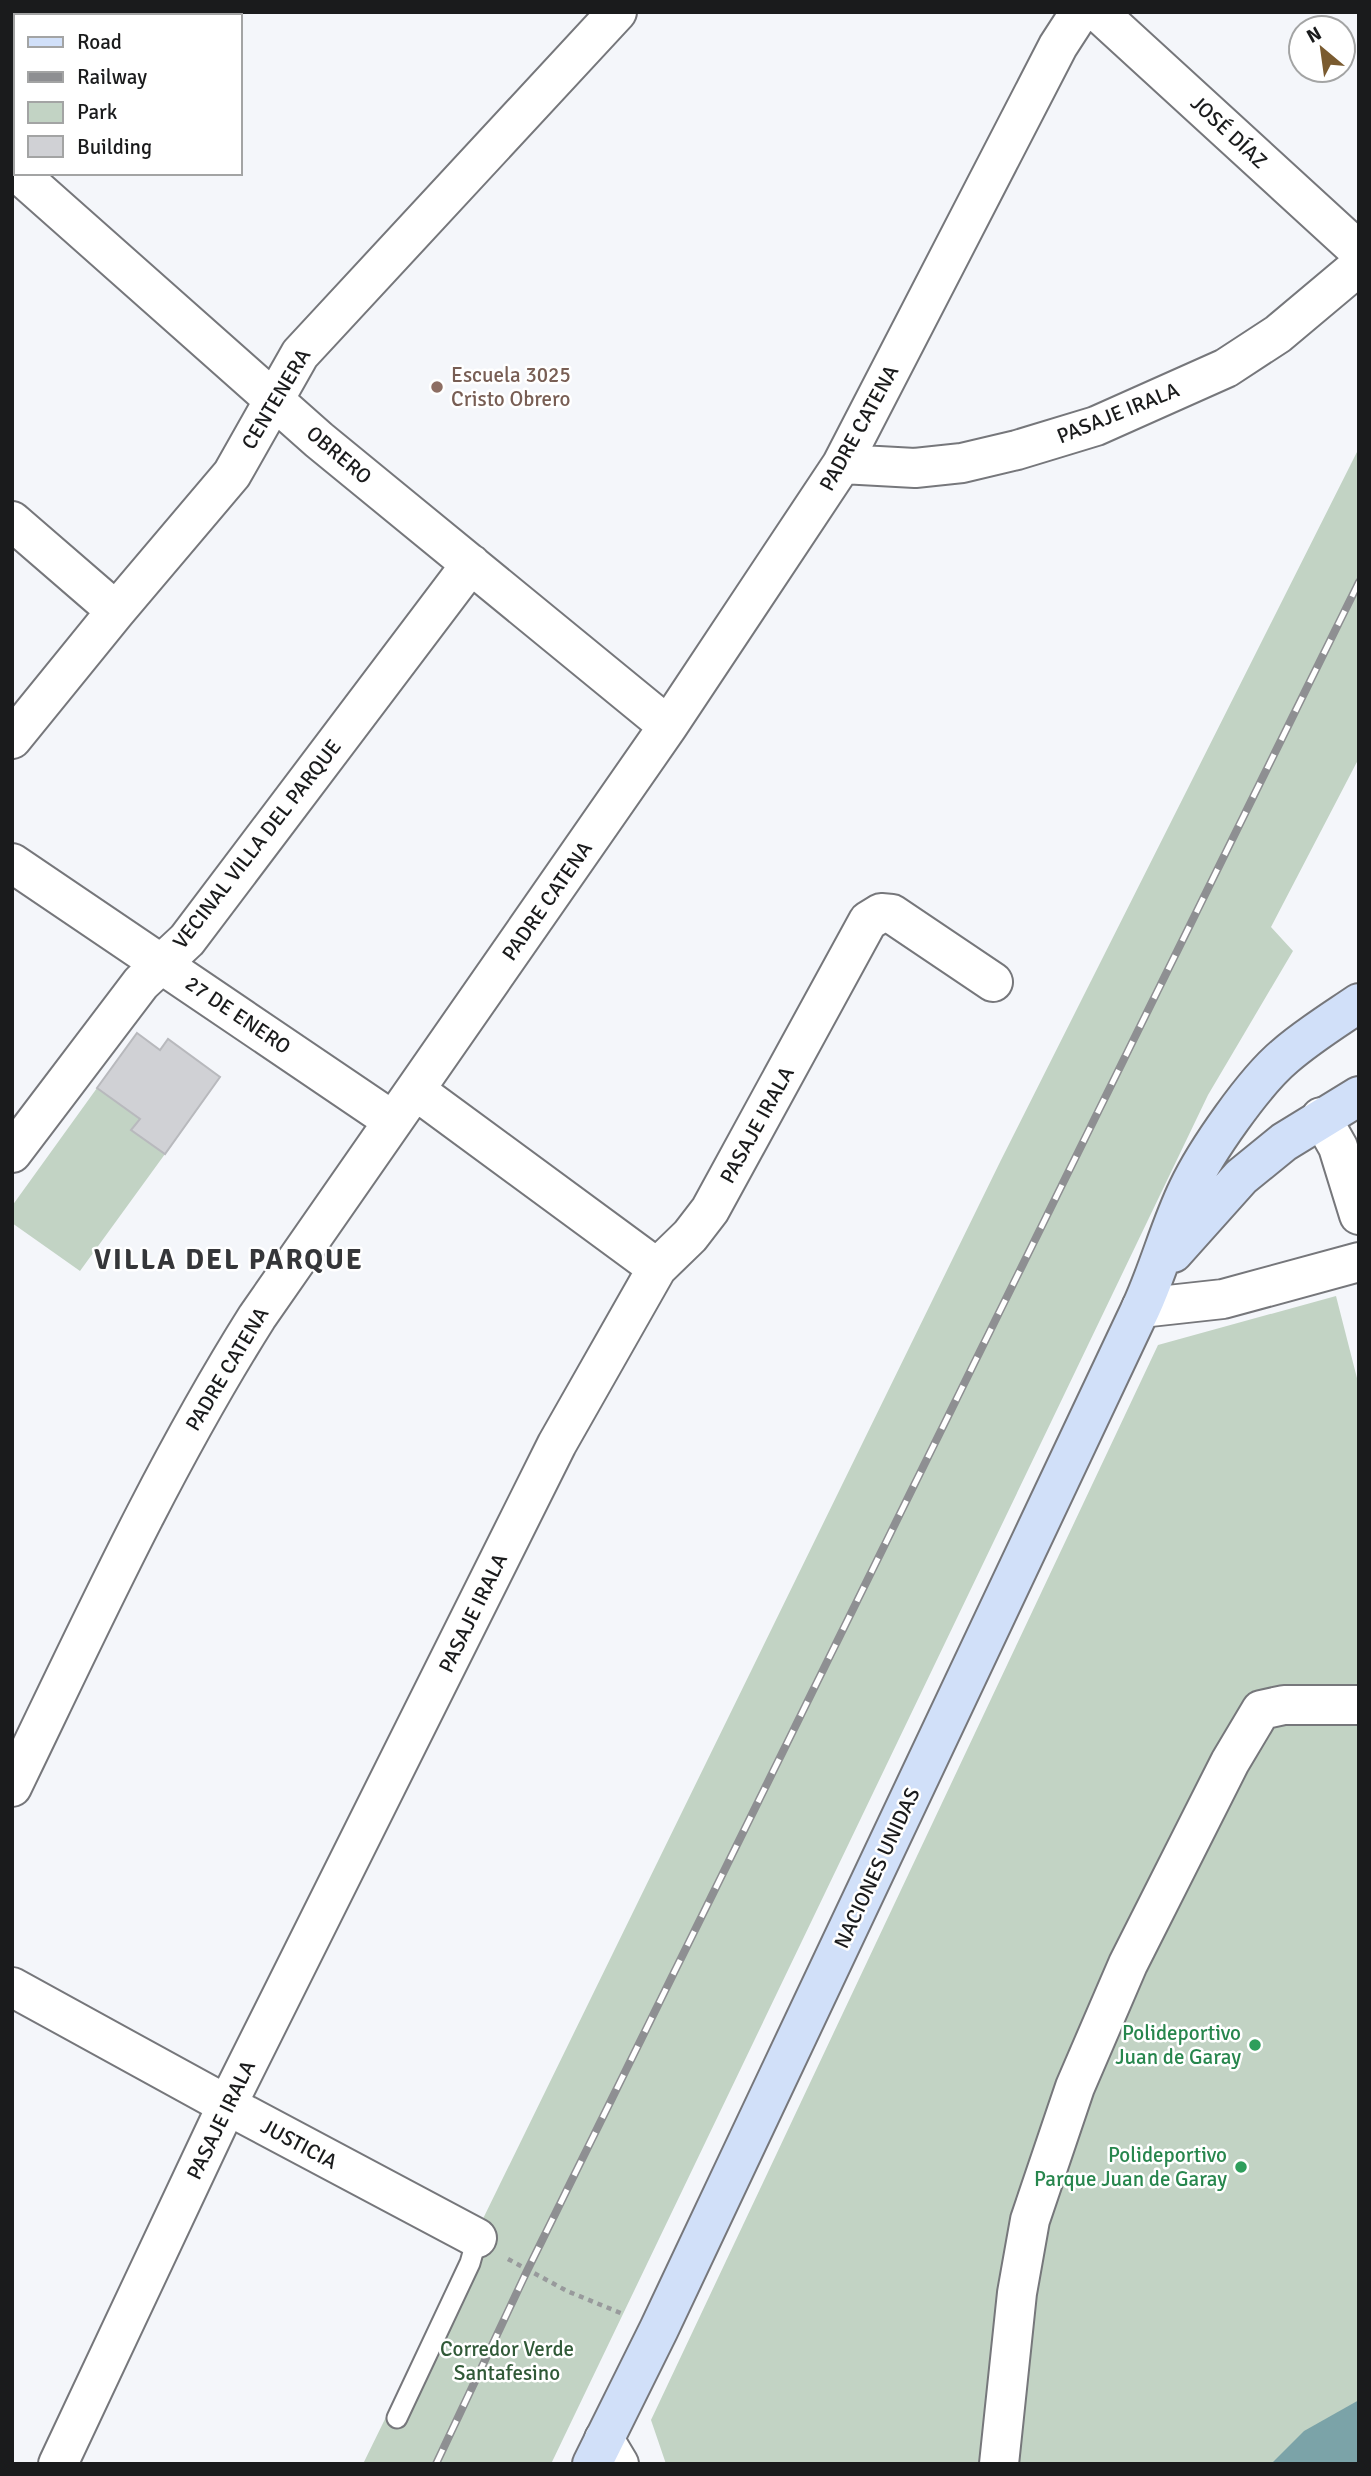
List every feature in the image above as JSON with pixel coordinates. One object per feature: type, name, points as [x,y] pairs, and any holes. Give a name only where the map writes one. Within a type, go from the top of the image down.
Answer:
[{"type":"street","name":"CENTENERA","points":[[12,739],[232,474],[300,354],[617,12]]},
{"type":"street","name":"PADRE CATENA","points":[[12,1787],[181,1445],[215,1384],[257,1317],[668,726],[842,464],[1058,46],[1080,12]]},
{"type":"street","name":"JOSÉ DÍAZ","points":[[1098,12],[1359,251]]},
{"type":"street","name":"OBRERO","points":[[20,175],[319,440],[668,726]]},
{"type":"street","name":"PASAJE IRALA","points":[[842,464],[915,468],[962,463],[1017,450],[1096,426],[1226,368],[1278,334],[1359,266]]},
{"type":"street","points":[[12,521],[116,611]]},
{"type":"street","name":"VECINAL VILLA DEL PARQUE","points":[[12,1153],[141,983],[187,940],[471,564]]},
{"type":"street","name":"27 DE ENERO","points":[[12,863],[393,1121]]},
{"type":"street","name":"PASAJE IRALA","points":[[58,2464],[227,2105],[557,1444],[657,1268],[690,1236],[710,1210],[868,921],[881,913],[892,914],[993,982]]},
{"type":"street","name":"NACIONES UNIDAS","points":[[605,2455],[659,2329],[1142,1308],[1188,1188],[1221,1134],[1283,1057],[1359,1003]]},
{"type":"street","points":[[415,1090],[657,1268]]},
{"type":"street","points":[[1158,1270],[1241,1177],[1284,1142],[1359,1096]]},
{"type":"street","points":[[1321,1117],[1338,1147],[1359,1214]]},
{"type":"street","points":[[1142,1308],[1223,1299],[1359,1262]]},
{"type":"street","points":[[999,2464],[1017,2293],[1030,2220],[1074,2087],[1128,1964],[1230,1762],[1261,1710],[1284,1705],[1359,1705]]},
{"type":"street","name":"JUSTICIA","points":[[12,1987],[477,2238]]},
{"type":"lane","points":[[397,2418],[470,2263],[477,2238]]},
{"type":"path","points":[[477,2238],[527,2271],[587,2299]]},
{"type":"green space","name":"Corredor Verde Santafesino","points":[[1359,448],[1359,758],[1271,927],[1293,951],[1208,1095],[551,2464],[363,2464],[1001,1160]]},
{"type":"green space","points":[[97,1088],[140,1119],[132,1130],[165,1154],[80,1271],[12,1223],[12,1206]]},
{"type":"green space","points":[[1336,1296],[1359,1386],[1359,2464],[666,2464],[651,2420],[1158,1345]]},
{"type":"water","points":[[1359,2400],[1359,2464],[1271,2464],[1304,2431]]},
{"type":"building","points":[[137,1033],[160,1050],[168,1039],[220,1077],[165,1154],[131,1130],[140,1119],[97,1088]]},
{"type":"railway","points":[[436,2464],[527,2271],[1359,582]]},
{"type":"place","name":"Escuela 3025 Cristo Obrero","points":[[437,387]]},
{"type":"place","name":"Polideportivo Juan de Garay","points":[[1255,2045]]},
{"type":"place","name":"Polideportivo Parque Juan de Garay","points":[[1241,2167]]},
{"type":"district","name":"VILLA DEL PARQUE","points":[[229,1260]]}]
